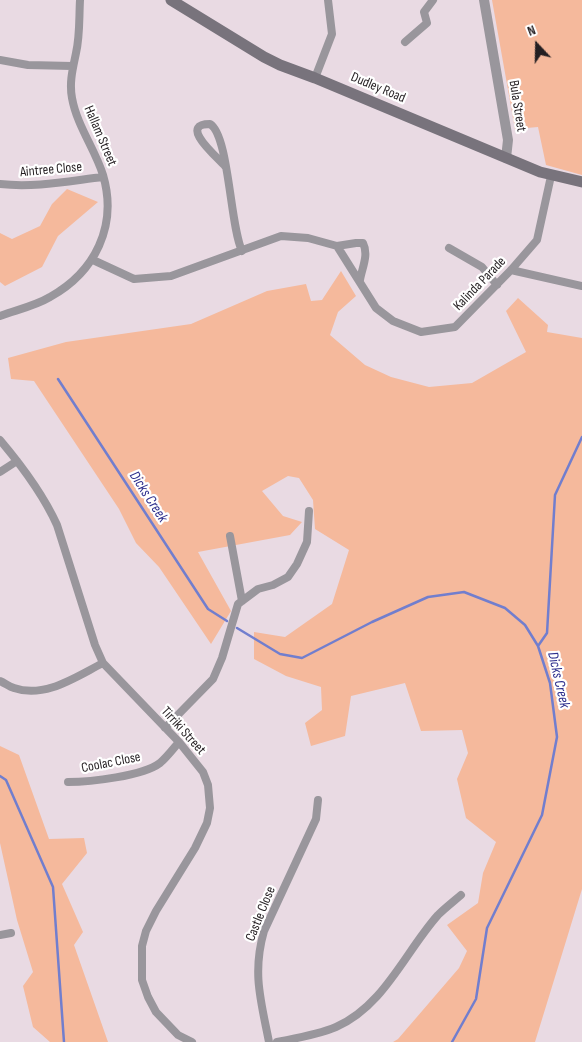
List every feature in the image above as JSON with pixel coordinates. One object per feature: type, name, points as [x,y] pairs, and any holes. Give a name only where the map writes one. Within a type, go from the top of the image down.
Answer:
[{"type":"main road","name":"Dudley Road","points":[[171,0],[280,65],[551,176],[582,182]]},
{"type":"street","name":"Hallam Street","points":[[0,316],[48,298],[69,284],[93,260],[105,229],[108,203],[104,177],[98,159],[78,119],[71,86],[72,66],[78,38],[80,0]]},
{"type":"street","points":[[315,78],[332,34],[328,0]]},
{"type":"street","points":[[405,42],[427,23],[424,12],[433,0]]},
{"type":"street","name":"Bula Street","points":[[484,0],[508,140],[506,158]]},
{"type":"street","points":[[0,60],[28,65],[72,66]]},
{"type":"street","points":[[225,166],[200,139],[197,133],[201,126],[210,124],[214,127],[221,144],[225,166],[234,223],[242,251]]},
{"type":"street","name":"Kalinda Parade","points":[[337,246],[376,308],[392,321],[421,332],[455,327],[497,285],[537,240],[551,176]]},
{"type":"street","name":"Aintree Close","points":[[0,184],[17,186],[39,185],[104,177]]},
{"type":"street","points":[[93,260],[134,279],[171,276],[281,236],[308,238],[337,246],[356,242],[363,243],[365,256],[360,280]]},
{"type":"street","points":[[448,248],[482,266],[497,285]]},
{"type":"street","points":[[511,270],[582,286]]},
{"type":"street","name":"Tirriki Street","points":[[0,440],[17,461],[49,508],[57,525],[95,645],[103,663],[179,742],[203,772],[208,785],[210,808],[207,823],[195,848],[156,911],[146,931],[141,961],[142,980],[156,1012],[178,1035],[192,1042]]},
{"type":"street","points":[[0,472],[17,461]]},
{"type":"street","points":[[165,728],[213,678],[222,658],[238,604],[258,589],[288,577],[297,564],[307,542],[309,511]]},
{"type":"street","points":[[230,536],[242,601]]},
{"type":"street","points":[[0,681],[14,688],[42,690],[53,688],[103,663]]},
{"type":"street","name":"Coolac Close","points":[[68,782],[86,782],[149,769],[160,763],[179,742]]},
{"type":"street","name":"Castle Close","points":[[269,1042],[257,967],[259,948],[264,931],[316,818],[318,800]]},
{"type":"street","points":[[277,1042],[304,1037],[338,1026],[353,1018],[368,1006],[381,991],[439,914],[461,895]]},
{"type":"street","points":[[0,935],[11,933]]},
{"type":"shaded area","points":[[492,0],[582,0],[582,175],[546,165],[538,127],[515,129]]},
{"type":"shaded area","points":[[67,189],[98,202],[58,236],[42,267],[5,286],[0,282],[0,233],[12,239],[40,226],[52,204]]},
{"type":"shaded area","points":[[341,271],[356,296],[338,312],[330,335],[365,365],[391,377],[429,387],[472,383],[526,352],[506,311],[518,298],[548,325],[547,332],[582,338],[582,889],[535,1042],[393,1042],[398,1039],[459,968],[467,951],[447,925],[478,903],[483,873],[496,842],[466,818],[457,779],[468,753],[462,730],[421,731],[405,683],[351,696],[345,736],[311,746],[305,723],[322,710],[321,687],[286,676],[254,659],[254,632],[285,637],[332,604],[349,550],[315,529],[313,500],[299,478],[288,476],[262,491],[283,516],[302,522],[290,535],[198,552],[231,611],[211,644],[159,567],[136,543],[119,509],[34,381],[11,379],[8,358],[66,342],[191,324],[267,291],[306,284],[311,301],[322,300]]},
{"type":"shaded area","points":[[0,746],[19,755],[49,839],[84,838],[87,853],[62,884],[83,932],[74,945],[108,1042],[50,1042],[33,1027],[23,986],[33,972],[17,920],[0,843]]},
{"type":"waterway","name":"Dicks Creek","points":[[58,379],[208,609],[227,621]]},
{"type":"waterway","points":[[538,646],[547,633],[555,495],[582,437]]},
{"type":"waterway","name":"Dicks Creek","points":[[237,628],[280,654],[302,658],[372,622],[428,597],[464,592],[505,608],[525,625],[538,646],[550,683],[557,737],[542,815],[487,928],[476,999],[452,1042]]},
{"type":"waterway","points":[[0,776],[6,780],[53,887],[64,1042]]}]
